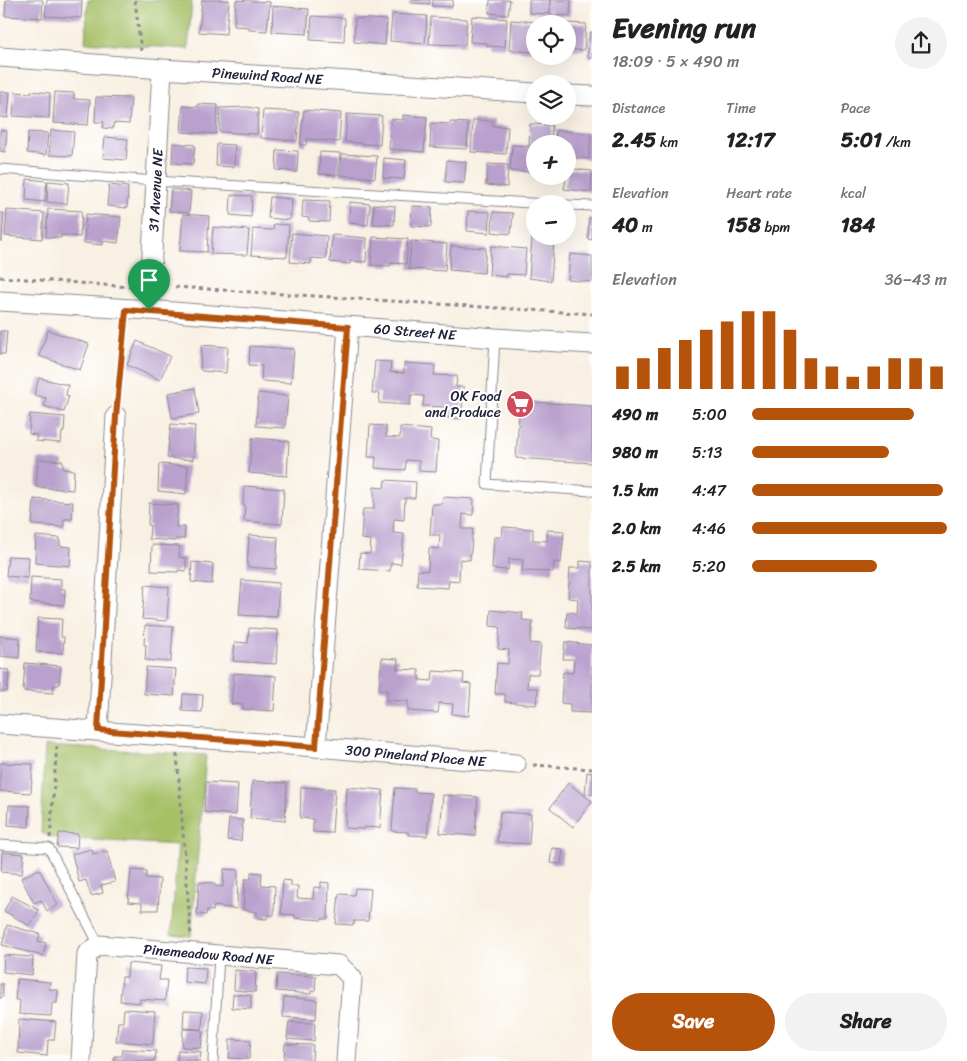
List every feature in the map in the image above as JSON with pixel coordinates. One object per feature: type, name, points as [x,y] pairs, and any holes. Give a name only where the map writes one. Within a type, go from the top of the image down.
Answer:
[{"type":"street","name":"Pinewind Road NE","points":[[0,57],[140,68],[526,92]]},
{"type":"street","name":"31 Avenue NE","points":[[149,310],[162,69]]},
{"type":"street","points":[[576,95],[592,96]]},
{"type":"street","name":"60 Street NE","points":[[0,302],[149,310],[348,327],[592,344]]},
{"type":"street","points":[[316,747],[348,327]]},
{"type":"street","points":[[98,730],[116,416]]},
{"type":"street","name":"300 Pineland Place NE","points":[[0,724],[98,730],[516,764]]},
{"type":"street","points":[[81,1061],[87,954],[99,945]]},
{"type":"street","name":"Pinemeadow Road NE","points":[[99,945],[339,966],[352,978],[346,1061]]},
{"type":"lane","points":[[0,169],[155,181],[526,203]]},
{"type":"lane","points":[[576,205],[592,206]]},
{"type":"lane","points":[[495,338],[487,484],[592,491]]},
{"type":"lane","points":[[0,845],[49,848],[99,945]]},
{"type":"lane","points":[[213,1061],[219,955]]},
{"type":"path","points":[[135,0],[142,47],[140,68]]},
{"type":"path","points":[[0,277],[130,287]]},
{"type":"path","points":[[175,287],[592,314]]},
{"type":"path","points":[[116,416],[126,310]]},
{"type":"path","points":[[49,848],[58,728]]},
{"type":"path","points":[[176,737],[192,953]]},
{"type":"path","points":[[516,764],[592,769]]},
{"type":"green space","points":[[88,0],[192,0],[188,49],[85,42]]},
{"type":"green space","points":[[45,746],[206,755],[191,936],[171,934],[178,845],[56,838],[41,833]]},
{"type":"building","points":[[6,0],[43,0],[42,18],[5,16]]},
{"type":"building","points":[[47,0],[82,0],[81,18],[45,16]]},
{"type":"building","points":[[202,0],[229,0],[226,34],[199,32]]},
{"type":"building","points":[[236,0],[270,2],[267,31],[249,30],[249,27],[234,26]]},
{"type":"building","points":[[410,0],[430,0],[430,4],[410,3]]},
{"type":"building","points":[[433,0],[453,0],[452,7],[432,6]]},
{"type":"building","points":[[490,0],[510,0],[508,15],[489,13]]},
{"type":"building","points":[[529,0],[550,0],[549,14],[529,13]]},
{"type":"building","points":[[550,0],[571,0],[570,15],[550,15]]},
{"type":"building","points":[[273,6],[309,9],[307,34],[272,32]]},
{"type":"building","points":[[392,14],[427,16],[425,44],[390,41]]},
{"type":"building","points":[[312,16],[345,18],[344,42],[310,40]]},
{"type":"building","points":[[472,16],[507,19],[505,47],[487,46],[487,43],[470,42]]},
{"type":"building","points":[[431,17],[467,19],[465,45],[429,44]]},
{"type":"building","points":[[355,18],[387,20],[385,45],[354,42]]},
{"type":"building","points":[[511,20],[526,21],[526,51],[509,50]]},
{"type":"building","points":[[576,23],[586,24],[584,50],[576,50]]},
{"type":"building","points":[[590,32],[592,32],[592,58],[588,57]]},
{"type":"building","points":[[31,91],[50,93],[49,118],[13,116],[15,92],[31,93]]},
{"type":"building","points":[[0,92],[10,92],[8,118],[0,117]]},
{"type":"building","points":[[55,92],[74,93],[74,99],[90,100],[88,125],[53,123]]},
{"type":"building","points":[[96,97],[131,98],[129,124],[113,123],[113,129],[103,128],[104,122],[95,122]]},
{"type":"building","points":[[198,104],[218,105],[216,134],[181,132],[183,106],[198,107]]},
{"type":"building","points":[[248,107],[258,109],[257,134],[219,132],[220,108]]},
{"type":"building","points":[[263,110],[299,112],[297,141],[261,138]]},
{"type":"building","points":[[304,110],[341,113],[339,142],[307,139],[306,145],[300,145]]},
{"type":"building","points":[[347,114],[382,116],[380,145],[345,142]]},
{"type":"building","points":[[403,115],[427,117],[424,152],[389,149],[391,119],[403,120]]},
{"type":"building","points":[[473,120],[493,121],[493,126],[508,127],[506,154],[471,152]]},
{"type":"building","points":[[450,122],[468,123],[467,149],[430,147],[431,123],[450,124]]},
{"type":"building","points":[[530,125],[552,125],[551,135],[530,135]]},
{"type":"building","points":[[0,130],[7,131],[5,152],[0,151]]},
{"type":"building","points":[[51,130],[74,132],[72,156],[49,155]]},
{"type":"building","points":[[556,130],[591,133],[589,159],[576,158],[576,135],[556,135]]},
{"type":"building","points":[[28,132],[48,133],[46,155],[27,153]]},
{"type":"building","points":[[105,137],[128,139],[126,160],[103,158]]},
{"type":"building","points":[[173,143],[195,145],[193,164],[172,163]]},
{"type":"building","points":[[217,144],[235,145],[234,167],[216,166]]},
{"type":"building","points":[[512,145],[526,146],[526,172],[510,171]]},
{"type":"building","points":[[277,150],[298,151],[297,172],[276,170]]},
{"type":"building","points":[[320,152],[340,153],[338,175],[319,174]]},
{"type":"building","points":[[342,154],[377,156],[375,178],[340,175]]},
{"type":"building","points":[[384,158],[406,160],[404,179],[383,178]]},
{"type":"building","points":[[447,160],[466,162],[464,183],[445,182]]},
{"type":"building","points":[[488,164],[508,165],[507,187],[486,185]]},
{"type":"building","points":[[576,169],[592,171],[591,192],[564,189],[565,185],[576,185]]},
{"type":"building","points":[[27,179],[47,181],[45,202],[26,200]]},
{"type":"building","points":[[48,181],[69,183],[67,204],[47,202]]},
{"type":"building","points":[[109,185],[128,187],[127,208],[107,206]]},
{"type":"building","points":[[171,189],[191,191],[189,213],[169,211]]},
{"type":"building","points":[[231,195],[252,196],[251,217],[230,215]]},
{"type":"building","points":[[270,197],[292,199],[290,220],[268,218]]},
{"type":"building","points":[[303,200],[330,201],[329,222],[309,221],[309,218],[302,217]]},
{"type":"building","points":[[350,202],[370,204],[368,225],[349,223]]},
{"type":"building","points":[[374,204],[395,206],[394,225],[373,224]]},
{"type":"building","points":[[412,206],[432,207],[431,227],[411,226]]},
{"type":"building","points":[[48,209],[82,211],[80,237],[61,235],[61,238],[46,237]]},
{"type":"building","points":[[7,210],[44,213],[42,239],[5,236]]},
{"type":"building","points":[[468,211],[490,212],[489,233],[467,231]]},
{"type":"building","points":[[493,212],[513,213],[511,234],[492,232]]},
{"type":"building","points":[[0,213],[4,213],[2,241],[0,241]]},
{"type":"building","points":[[86,214],[121,217],[118,243],[103,241],[103,245],[84,243]]},
{"type":"building","points":[[183,214],[209,216],[207,252],[180,251]]},
{"type":"building","points":[[589,218],[592,218],[592,240],[588,239]]},
{"type":"building","points":[[274,224],[289,225],[287,257],[251,255],[253,229],[273,230]]},
{"type":"building","points":[[213,227],[249,230],[247,255],[211,254]]},
{"type":"building","points":[[292,233],[327,236],[326,259],[311,258],[311,264],[290,262]]},
{"type":"building","points":[[332,235],[367,238],[366,262],[350,261],[350,264],[330,262]]},
{"type":"building","points":[[373,237],[408,239],[406,264],[391,263],[390,266],[371,265]]},
{"type":"building","points":[[411,241],[447,244],[445,271],[409,269]]},
{"type":"building","points":[[531,245],[554,245],[551,281],[529,278]]},
{"type":"building","points":[[451,246],[486,248],[484,273],[449,270]]},
{"type":"building","points":[[491,246],[526,249],[524,275],[507,274],[507,277],[489,275]]},
{"type":"building","points":[[570,254],[592,256],[592,282],[568,280]]},
{"type":"building","points":[[48,330],[89,344],[80,370],[39,356]]},
{"type":"building","points":[[0,331],[7,331],[5,354],[0,354]]},
{"type":"building","points":[[137,341],[170,356],[160,380],[127,365]]},
{"type":"building","points":[[202,345],[228,347],[226,373],[202,371],[200,369]]},
{"type":"building","points":[[250,346],[294,349],[291,383],[261,381],[262,366],[249,365]]},
{"type":"building","points":[[375,361],[391,362],[390,372],[404,373],[404,363],[435,365],[434,375],[457,376],[456,387],[464,387],[461,419],[445,417],[446,407],[423,406],[424,396],[411,395],[410,405],[379,403],[380,393],[372,393]]},
{"type":"building","points":[[39,378],[68,385],[66,395],[69,396],[64,412],[44,406],[46,398],[34,395]]},
{"type":"building","points":[[195,388],[199,414],[172,418],[168,393]]},
{"type":"building","points":[[258,393],[288,396],[285,428],[256,426]]},
{"type":"building","points":[[520,401],[592,406],[592,463],[516,458]]},
{"type":"building","points":[[30,414],[65,417],[61,443],[36,441],[37,435],[29,434]]},
{"type":"building","points":[[171,424],[195,426],[193,460],[167,458]]},
{"type":"building","points":[[370,425],[386,426],[386,437],[400,438],[400,427],[431,430],[430,440],[438,441],[436,472],[419,471],[419,461],[406,460],[405,470],[375,468],[376,457],[368,457]]},
{"type":"building","points":[[252,438],[289,441],[287,476],[249,473]]},
{"type":"building","points":[[38,459],[63,461],[63,469],[74,470],[73,490],[36,487]]},
{"type":"building","points":[[159,464],[188,466],[186,494],[158,491]]},
{"type":"building","points":[[385,480],[416,482],[415,498],[405,498],[404,520],[394,519],[393,533],[404,534],[401,564],[391,563],[390,571],[359,569],[360,553],[370,554],[371,540],[361,539],[363,509],[374,509],[374,487],[384,488]]},
{"type":"building","points":[[244,486],[284,489],[282,524],[244,521]]},
{"type":"building","points":[[443,497],[474,499],[473,515],[463,514],[462,529],[473,529],[470,560],[460,559],[459,581],[449,580],[448,588],[417,586],[418,570],[428,571],[429,548],[439,549],[440,535],[430,535],[432,504],[442,504]]},
{"type":"building","points":[[34,499],[73,502],[72,519],[64,519],[64,527],[32,525]]},
{"type":"building","points":[[149,503],[178,505],[176,527],[185,527],[184,539],[176,539],[175,541],[149,539]]},
{"type":"building","points":[[503,527],[533,529],[533,540],[547,541],[547,530],[564,531],[561,563],[554,562],[553,572],[522,571],[523,560],[509,559],[508,570],[492,569],[494,537],[502,537]]},
{"type":"building","points":[[249,535],[278,537],[276,569],[247,567]]},
{"type":"building","points":[[36,536],[60,538],[60,546],[71,547],[70,566],[35,563]]},
{"type":"building","points":[[152,545],[180,546],[179,557],[186,558],[186,571],[151,571]]},
{"type":"building","points":[[8,556],[29,557],[28,578],[6,576]]},
{"type":"building","points":[[580,561],[592,562],[592,630],[566,628],[567,612],[577,613],[578,599],[568,598],[570,568],[580,568]]},
{"type":"building","points":[[192,562],[213,564],[212,584],[191,582]]},
{"type":"building","points":[[31,577],[61,579],[61,589],[65,589],[64,605],[30,602]]},
{"type":"building","points":[[242,580],[279,583],[277,617],[239,615]]},
{"type":"building","points":[[145,585],[169,587],[167,621],[142,619]]},
{"type":"building","points":[[491,610],[523,613],[522,620],[533,621],[530,643],[541,644],[538,674],[528,674],[527,688],[538,688],[536,705],[505,702],[505,694],[495,694],[497,663],[508,664],[509,650],[498,649],[500,627],[490,626]]},
{"type":"building","points":[[38,618],[62,619],[61,637],[64,637],[63,653],[36,652]]},
{"type":"building","points":[[145,625],[173,627],[171,662],[145,660]]},
{"type":"building","points":[[249,628],[278,630],[276,664],[233,661],[235,642],[248,643]]},
{"type":"building","points":[[0,636],[20,638],[19,658],[0,656]]},
{"type":"building","points":[[565,642],[592,645],[592,713],[570,712],[570,704],[561,703],[563,672],[573,673],[574,659],[563,659]]},
{"type":"building","points":[[382,658],[398,659],[397,669],[419,670],[419,680],[432,681],[433,671],[464,673],[463,683],[471,684],[469,716],[452,714],[453,704],[439,703],[438,713],[408,711],[408,701],[386,700],[387,690],[379,689]]},
{"type":"building","points":[[25,663],[61,666],[59,685],[54,685],[53,693],[23,691]]},
{"type":"building","points":[[146,667],[176,669],[174,696],[144,694]]},
{"type":"building","points":[[0,669],[9,670],[7,692],[0,692]]},
{"type":"building","points":[[234,673],[276,676],[274,711],[243,709],[243,705],[231,704]]},
{"type":"building","points":[[183,694],[203,695],[202,712],[182,711]]},
{"type":"building","points":[[0,763],[33,764],[31,793],[0,791]]},
{"type":"building","points":[[587,772],[592,773],[592,795],[585,794]]},
{"type":"building","points":[[252,781],[287,783],[285,821],[250,818]]},
{"type":"building","points":[[206,782],[238,784],[236,815],[204,812]]},
{"type":"building","points":[[568,783],[592,801],[573,827],[550,808]]},
{"type":"building","points":[[301,787],[335,789],[332,833],[313,832],[313,819],[300,818]]},
{"type":"building","points":[[347,787],[383,790],[380,828],[345,828]]},
{"type":"building","points":[[395,788],[415,789],[415,792],[431,793],[427,836],[408,835],[408,832],[392,831]]},
{"type":"building","points":[[443,795],[478,797],[475,836],[440,833]]},
{"type":"building","points":[[9,805],[30,806],[29,827],[8,825]]},
{"type":"building","points":[[500,812],[531,814],[529,844],[497,842]]},
{"type":"building","points":[[229,819],[243,820],[241,841],[227,840]]},
{"type":"building","points":[[59,833],[78,834],[77,848],[57,847]]},
{"type":"building","points":[[552,848],[563,849],[561,864],[550,863]]},
{"type":"building","points":[[92,849],[93,854],[107,851],[115,882],[101,885],[103,893],[91,896],[86,880],[79,882],[72,854]]},
{"type":"building","points":[[2,852],[24,854],[22,874],[1,872]]},
{"type":"building","points":[[39,869],[58,905],[47,911],[41,900],[34,903],[21,878]]},
{"type":"building","points":[[224,869],[238,870],[237,909],[214,906],[213,911],[207,910],[206,915],[197,914],[199,882],[215,883],[215,886],[223,887]]},
{"type":"building","points":[[131,870],[146,871],[146,878],[160,879],[158,910],[142,910],[142,903],[128,902]]},
{"type":"building","points":[[251,872],[262,873],[261,885],[275,886],[274,915],[267,915],[267,919],[257,918],[257,912],[243,910],[245,879],[251,879]]},
{"type":"building","points":[[283,880],[291,881],[291,886],[298,886],[297,898],[313,899],[314,887],[321,888],[321,882],[329,883],[328,919],[295,918],[295,915],[281,914]]},
{"type":"building","points":[[355,888],[371,889],[368,921],[354,921],[354,925],[336,924],[339,894],[354,895]]},
{"type":"building","points":[[12,896],[39,910],[30,926],[4,911]]},
{"type":"building","points":[[7,925],[40,934],[38,941],[46,943],[43,956],[2,945]]},
{"type":"building","points":[[4,955],[33,957],[32,975],[3,972]]},
{"type":"building","points":[[128,963],[161,966],[159,980],[167,980],[165,1001],[140,999],[140,1003],[120,1001],[122,977],[127,977]]},
{"type":"building","points":[[185,967],[206,968],[205,984],[184,982]]},
{"type":"building","points":[[235,970],[256,972],[255,992],[234,990]]},
{"type":"building","points":[[277,974],[316,976],[315,991],[311,991],[311,994],[276,991]]},
{"type":"building","points":[[17,979],[50,982],[49,989],[58,990],[57,1003],[52,1003],[51,1016],[19,1014],[20,1000],[15,1000]]},
{"type":"building","points":[[0,984],[3,984],[2,998],[0,998]]},
{"type":"building","points":[[233,994],[251,995],[251,1009],[232,1008]]},
{"type":"building","points":[[284,997],[317,1000],[316,1019],[283,1017]]},
{"type":"building","points":[[124,1009],[155,1011],[153,1044],[116,1041],[118,1022],[123,1022]]},
{"type":"building","points":[[184,1010],[203,1011],[202,1029],[183,1028]]},
{"type":"building","points":[[19,1019],[56,1022],[54,1040],[48,1040],[47,1056],[18,1053]]},
{"type":"building","points":[[289,1022],[315,1023],[314,1041],[287,1039]]},
{"type":"building","points":[[183,1029],[203,1030],[201,1048],[182,1047]]},
{"type":"building","points":[[230,1039],[251,1040],[249,1059],[229,1058]]},
{"type":"building","points":[[285,1044],[313,1045],[312,1061],[284,1059]]},
{"type":"building","points":[[123,1049],[156,1051],[155,1061],[114,1061],[114,1056],[122,1056]]},
{"type":"building","points":[[178,1050],[201,1052],[200,1061],[177,1061]]},
{"type":"place","name":"OK Food and Produce","points":[[520,404]]},
{"type":"route","points":[[126,310],[149,310],[348,327],[316,747],[98,730],[116,416],[126,310]]}]
